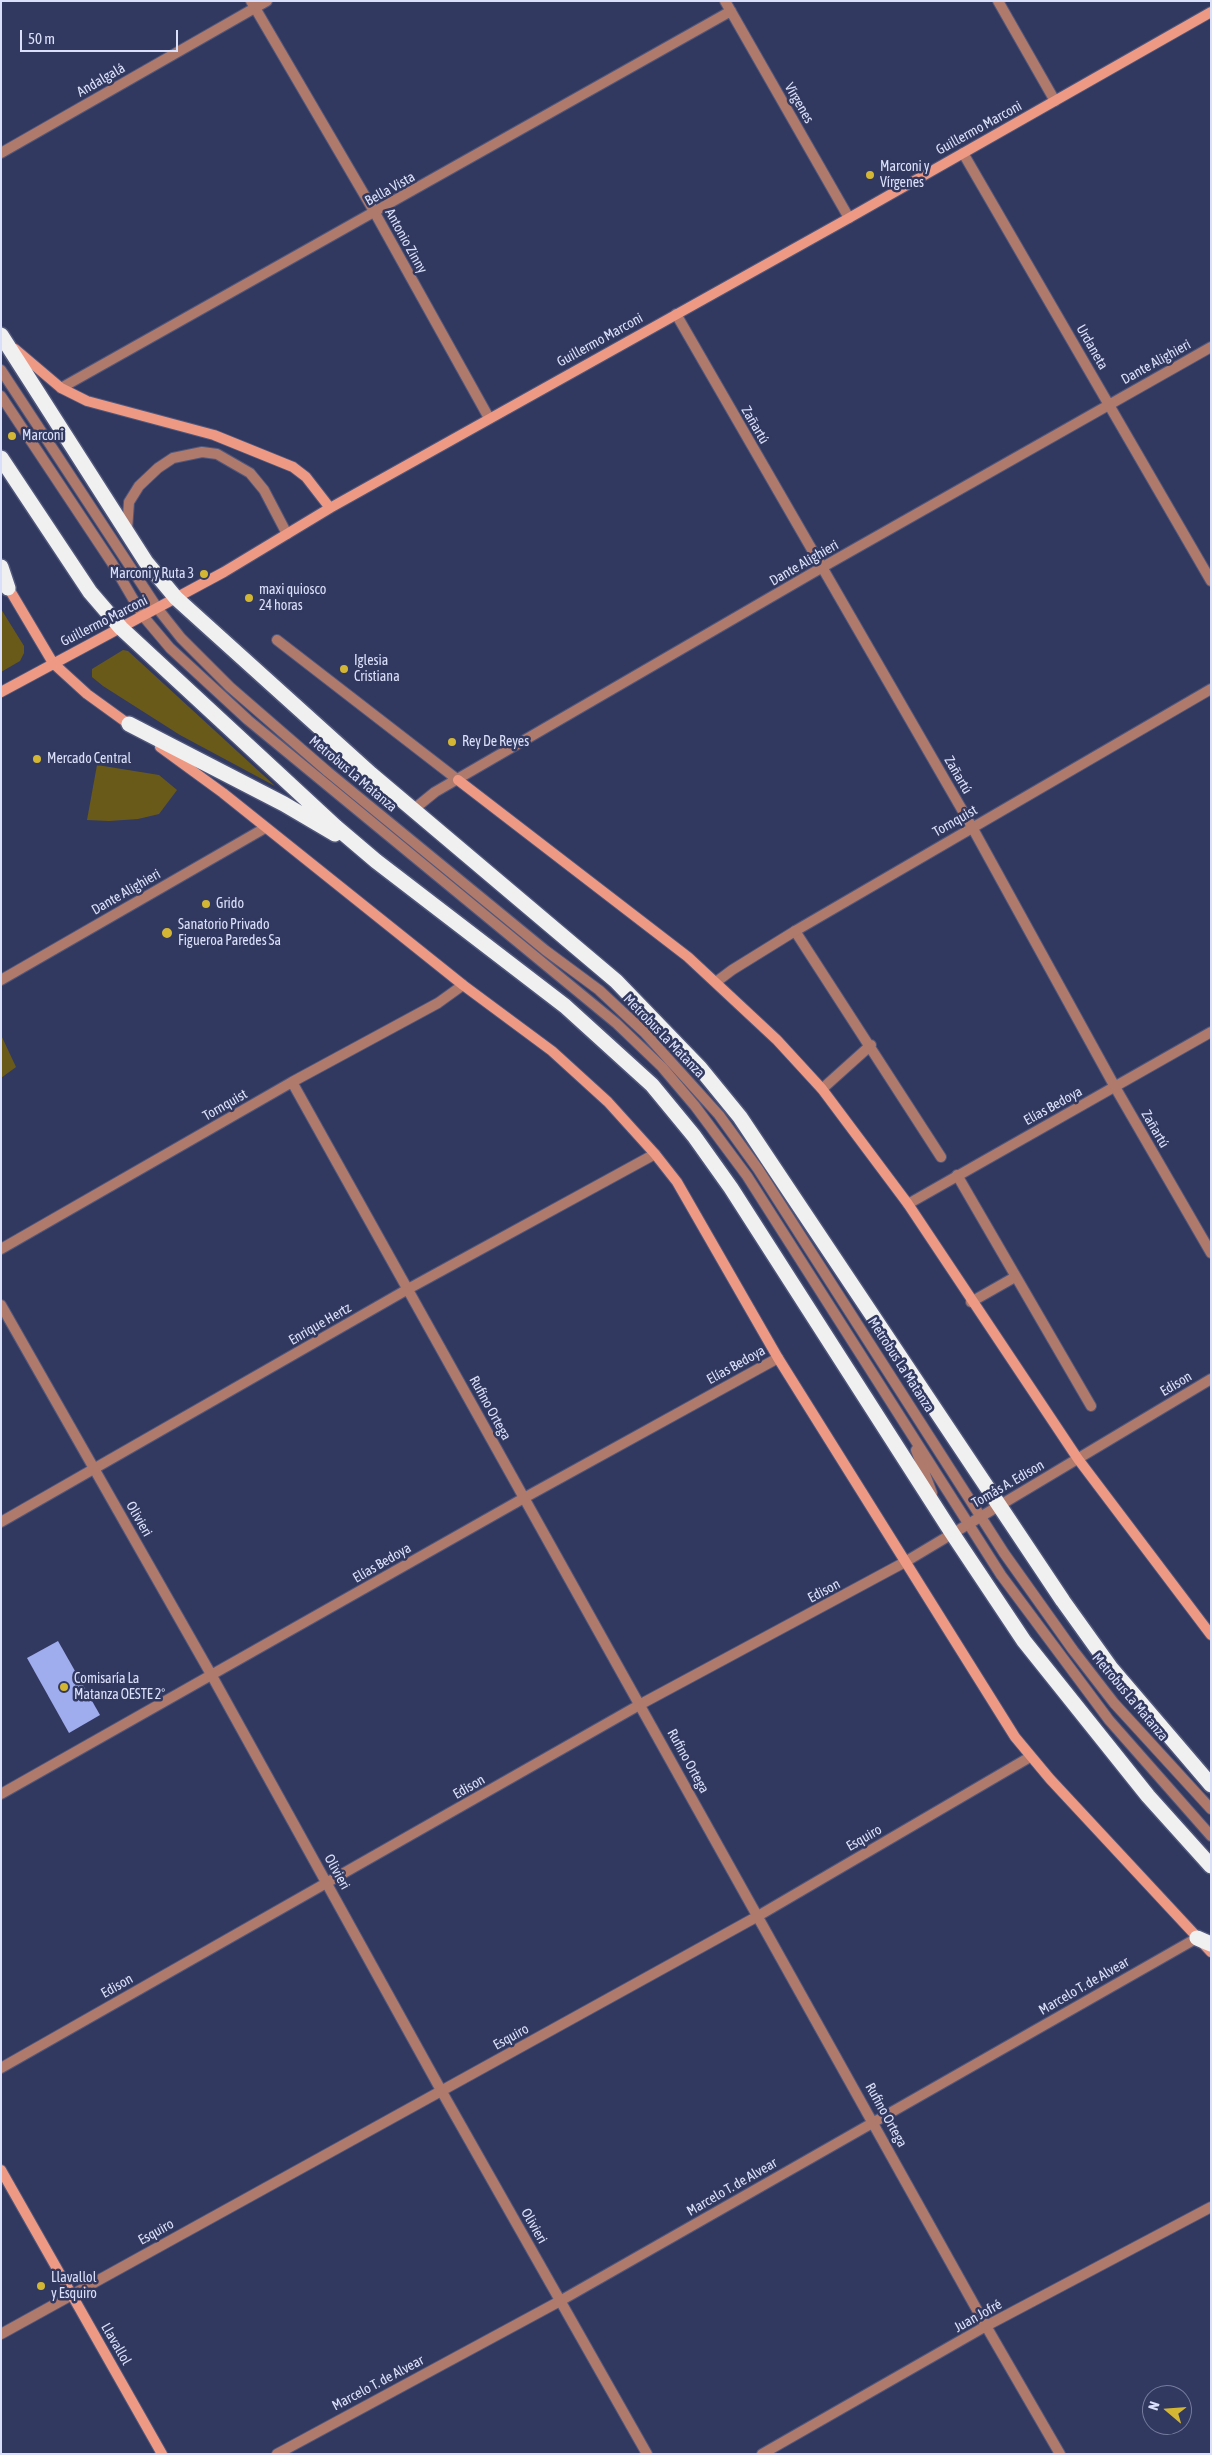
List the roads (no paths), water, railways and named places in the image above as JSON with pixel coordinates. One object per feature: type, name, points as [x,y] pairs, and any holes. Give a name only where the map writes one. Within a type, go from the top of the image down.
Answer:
[{"type":"highway","points":[[2,337],[127,534],[146,562],[176,598],[356,761],[616,981],[700,1068],[740,1117],[1063,1601],[1111,1668],[1211,1785]]},
{"type":"highway","points":[[1,458],[90,592],[121,628],[376,861],[565,1006],[652,1085],[694,1136],[731,1188],[952,1533],[1024,1641],[1148,1796],[1211,1866]]},
{"type":"highway","points":[[1,567],[5,582]]},
{"type":"highway","points":[[129,724],[284,804],[376,861]]},
{"type":"street","name":"Andalgalá","points":[[1,153],[253,4],[266,1]]},
{"type":"street","name":"Vírgenes","points":[[725,1],[849,218]]},
{"type":"street","points":[[998,1],[1055,101]]},
{"type":"street","name":"Antonio Zinny","points":[[253,4],[374,213],[489,418]]},
{"type":"street","name":"Bella Vista","points":[[61,388],[731,11]]},
{"type":"street","name":"Guillermo Marconi","points":[[1,692],[158,609],[330,508],[849,218],[1211,12]]},
{"type":"street","name":"Urdaneta","points":[[963,153],[1211,581]]},
{"type":"street","name":"Zañartú","points":[[676,314],[972,827],[1115,1087],[1211,1254]]},
{"type":"street","points":[[2,337],[61,388],[87,401],[214,435],[293,467],[306,476],[330,508]]},
{"type":"street","name":"Dante Alighieri","points":[[414,809],[435,792],[821,568],[1211,347]]},
{"type":"street","name":"Metrobus La Matanza","points":[[1,370],[158,609],[181,638],[230,687],[358,797],[545,950],[599,990],[678,1068],[718,1115],[758,1169],[982,1515],[1004,1553],[1085,1665],[1146,1738],[1211,1809]]},
{"type":"street","name":"Metrobus La Matanza","points":[[1,396],[112,563],[143,616],[170,648],[248,720],[616,1023],[662,1067],[695,1106],[747,1176],[968,1524],[1041,1631],[1109,1720],[1211,1836]]},
{"type":"street","points":[[127,534],[126,519],[129,502],[140,486],[158,468],[173,458],[202,452],[217,454],[250,473],[264,490],[287,534]]},
{"type":"street","points":[[5,582],[53,663],[87,694],[188,766],[463,985],[552,1051],[578,1073],[655,1154],[678,1182],[778,1358],[1015,1736],[1030,1757],[1204,1941],[1211,1952]]},
{"type":"street","points":[[277,640],[688,957],[777,1040],[822,1089],[908,1204],[1078,1459],[1211,1635]]},
{"type":"street","name":"Tornquist","points":[[716,982],[795,931],[1211,688]]},
{"type":"street","name":"Dante Alighieri","points":[[1,980],[265,828]]},
{"type":"street","points":[[795,931],[871,1046],[940,1157]]},
{"type":"street","name":"Tornquist","points":[[1,1249],[292,1082],[438,1004],[463,985]]},
{"type":"street","name":"Elías Bedoya","points":[[908,1204],[1211,1032]]},
{"type":"street","points":[[822,1089],[871,1046]]},
{"type":"street","name":"Rufino Ortega","points":[[292,1082],[641,1704],[986,2326],[1060,2454]]},
{"type":"street","name":"Enrique Hertz","points":[[1,1522],[95,1470],[408,1289],[655,1154]]},
{"type":"street","points":[[957,1175],[1092,1406]]},
{"type":"street","points":[[972,1302],[1015,1277]]},
{"type":"street","name":"Olivieri","points":[[1,1305],[212,1676],[442,2092],[647,2454]]},
{"type":"street","name":"Elías Bedoya","points":[[1,1794],[524,1498],[778,1358]]},
{"type":"street","name":"Edison","points":[[1078,1459],[1211,1378]]},
{"type":"street","name":"Metrobus La Matanza","points":[[910,1432],[936,1506]]},
{"type":"street","name":"Tomás A. Edison","points":[[952,1533],[1078,1459]]},
{"type":"street","name":"Edison","points":[[1,2068],[641,1704],[906,1562],[952,1533]]},
{"type":"street","name":"Esquiro","points":[[1,2334],[758,1916],[1030,1757]]},
{"type":"street","name":"Marcelo T. de Alvear","points":[[277,2454],[560,2301],[874,2122],[1204,1941]]},
{"type":"street","name":"Llavallol","points":[[1,2170],[162,2454]]},
{"type":"street","name":"Juan Jofré","points":[[762,2454],[986,2326],[1211,2207]]},
{"type":"place","name":"Marconi y Vírgenes","points":[[870,175]]},
{"type":"place","name":"Marconi","points":[[12,436]]},
{"type":"place","name":"Marconi y Ruta 3","points":[[204,574]]},
{"type":"place","name":"maxi quiosco 24 horas","points":[[249,598]]},
{"type":"place","name":"Iglesia Cristiana","points":[[344,669]]},
{"type":"place","name":"Rey De Reyes","points":[[452,742]]},
{"type":"place","name":"Mercado Central","points":[[37,759]]},
{"type":"place","name":"Grido","points":[[206,904]]},
{"type":"place","name":"Sanatorio Privado Figueroa Paredes Sa","points":[[167,933]]},
{"type":"place","name":"Comisaría La Matanza OESTE 2°","points":[[64,1687]]},
{"type":"place","name":"Llavallol y Esquiro","points":[[41,2286]]}]
